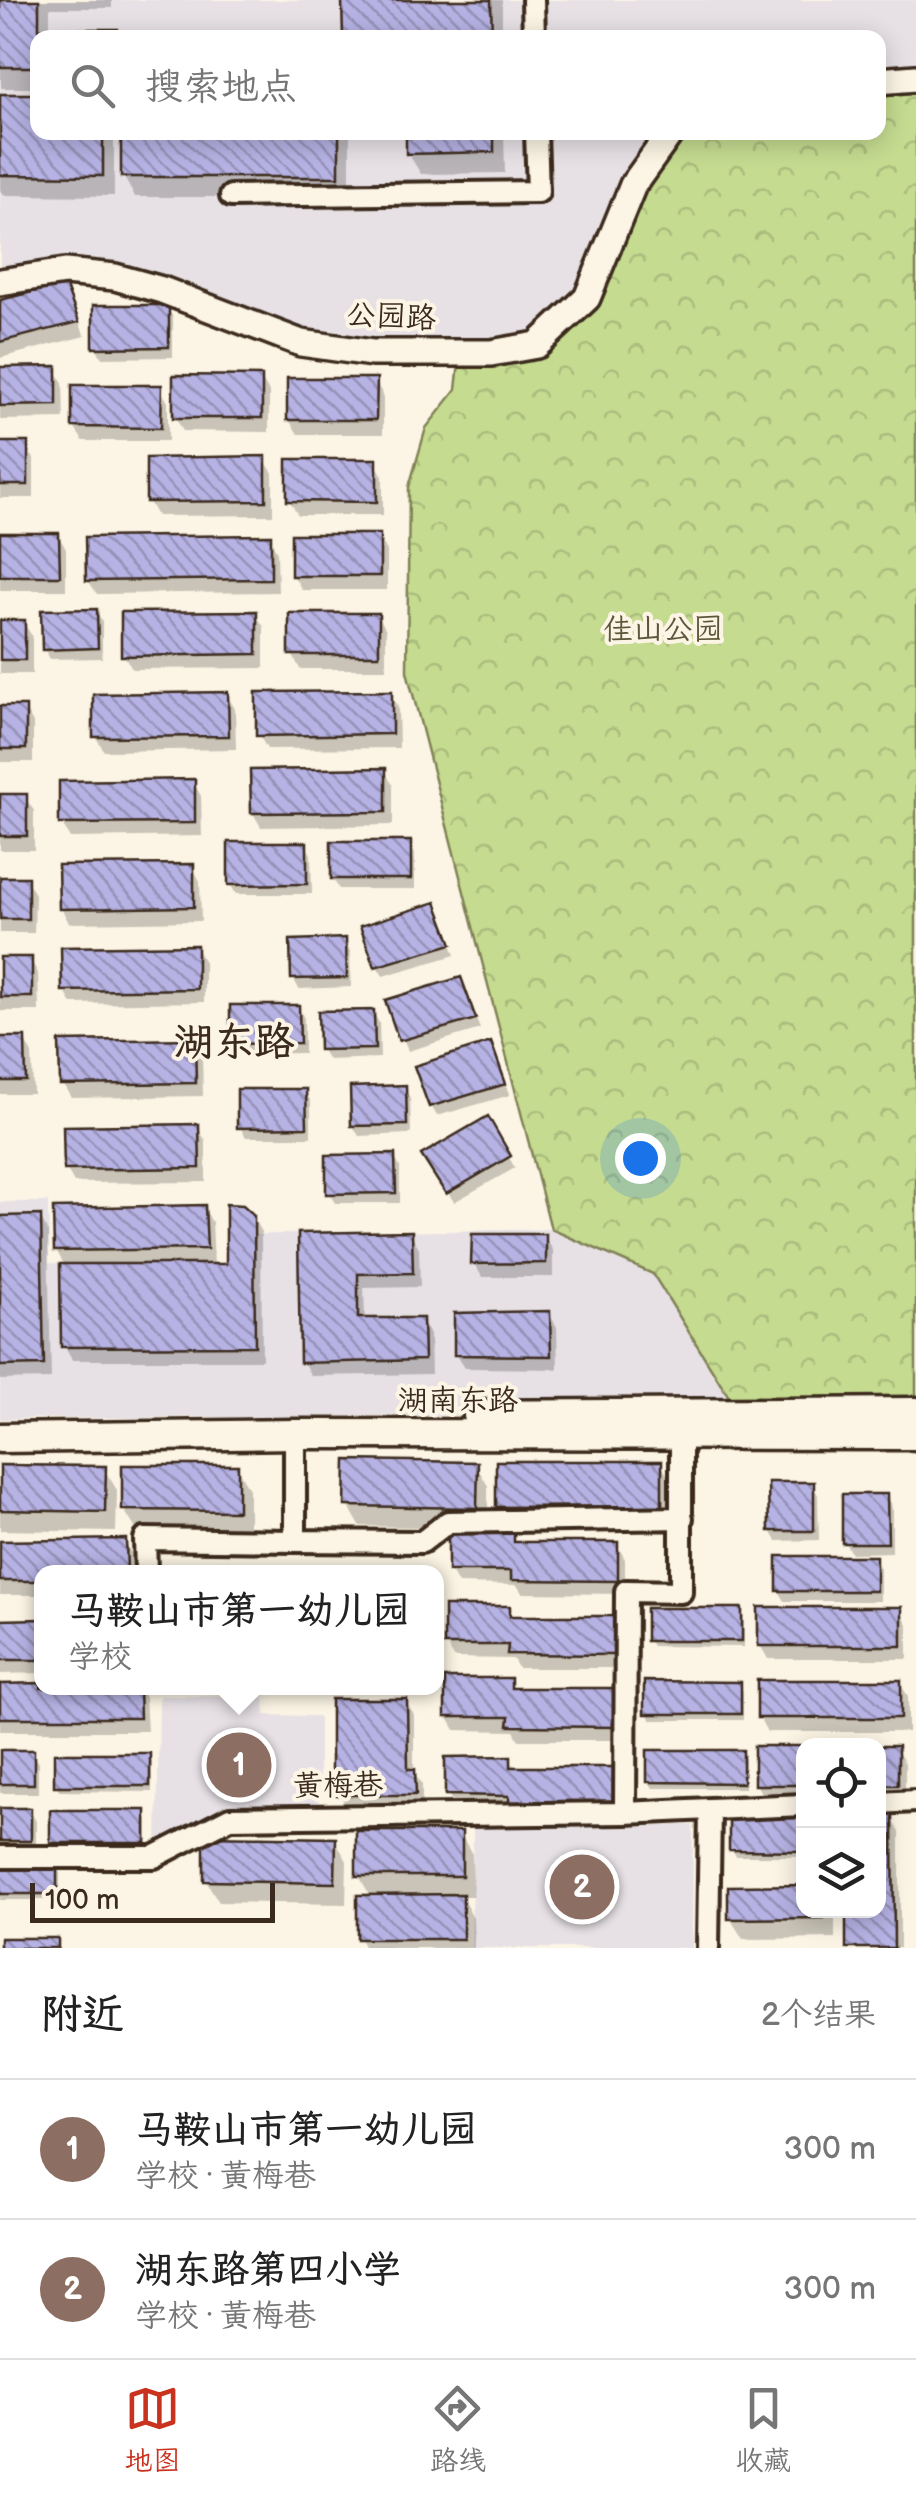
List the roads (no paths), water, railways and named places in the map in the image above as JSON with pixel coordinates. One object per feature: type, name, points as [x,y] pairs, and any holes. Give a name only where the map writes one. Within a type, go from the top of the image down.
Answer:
[{"type":"main road","points":[[0,1419],[916,1412]]},
{"type":"main road","name":"湖南东路","points":[[0,1438],[295,1434],[916,1435]]},
{"type":"street","points":[[533,0],[534,30]]},
{"type":"street","points":[[886,80],[916,78]]},
{"type":"street","points":[[230,196],[538,192],[536,140]]},
{"type":"street","name":"公园路","points":[[0,282],[65,272],[115,277],[162,290],[301,343],[372,353],[491,352],[537,345],[587,298],[633,185],[665,140]]},
{"type":"street","points":[[295,1434],[295,1540]]},
{"type":"street","points":[[626,1813],[626,1591],[681,1592],[681,1434]]},
{"type":"street","points":[[146,1565],[145,1539],[422,1542],[448,1522],[682,1518]]},
{"type":"street","points":[[886,1803],[916,1802]]},
{"type":"street","points":[[708,1948],[710,1809],[796,1806]]},
{"type":"street","name":"黄梅巷","points":[[0,1857],[154,1857],[230,1818],[710,1809]]},
{"type":"place","name":"马鞍山市第一幼儿园","points":[[239,1765]]},
{"type":"place","name":"湖东路第四小学","points":[[582,1887]]},
{"type":"district","name":"湖东路","points":[[234,1043]]},
{"type":"park label","name":"佳山公园","points":[[663,630]]}]
